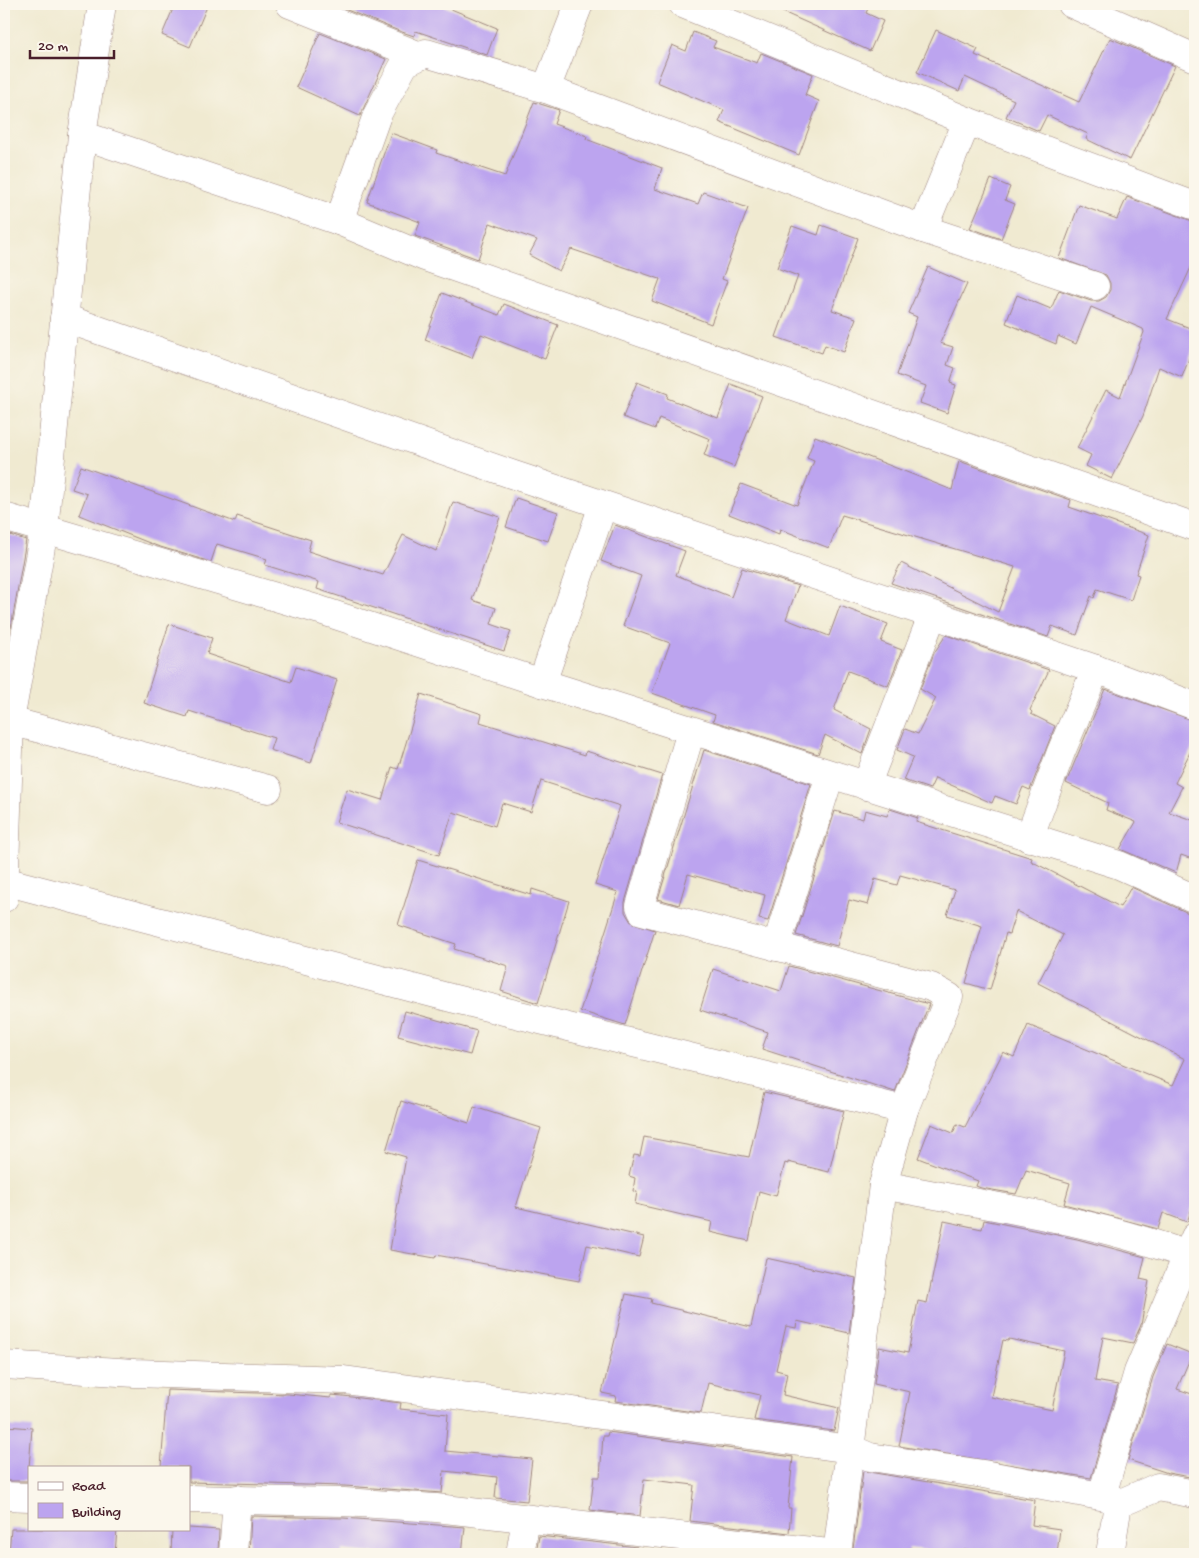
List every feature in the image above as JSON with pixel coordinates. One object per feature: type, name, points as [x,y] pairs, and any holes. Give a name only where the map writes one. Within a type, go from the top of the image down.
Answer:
[{"type":"street","points":[[102,4],[82,135],[44,530],[10,721],[4,890],[904,1110]]},
{"type":"street","points":[[290,4],[420,56]]},
{"type":"street","points":[[546,89],[579,4]]},
{"type":"street","points":[[683,4],[967,121],[1195,206]]},
{"type":"street","points":[[1072,4],[1195,58]]},
{"type":"street","points":[[339,221],[377,115],[405,63],[426,53],[546,89],[922,229],[1095,286]]},
{"type":"street","points":[[922,229],[967,121]]},
{"type":"street","points":[[82,135],[339,221],[425,258],[1195,527]]},
{"type":"street","points":[[64,318],[603,505],[1096,669],[1195,706]]},
{"type":"street","points":[[542,684],[603,505]]},
{"type":"street","points":[[4,517],[320,610],[542,684],[1119,865],[1195,900]]},
{"type":"street","points":[[866,786],[932,616]]},
{"type":"street","points":[[1029,838],[1061,752],[1096,669]]},
{"type":"street","points":[[10,721],[268,789]]},
{"type":"street","points":[[190,1498],[344,1502],[436,1508],[824,1554],[851,1450],[883,1185],[904,1110],[949,997],[931,987],[647,913],[640,906],[691,731]]},
{"type":"street","points":[[776,946],[830,775]]},
{"type":"street","points":[[883,1185],[1041,1216],[1132,1238],[1193,1250],[1138,1372],[1110,1500],[1110,1554]]},
{"type":"street","points":[[4,1365],[136,1373],[344,1380],[851,1450],[870,1457],[1110,1500],[1158,1487],[1195,1494]]},
{"type":"street","points":[[4,1496],[28,1497]]},
{"type":"street","points":[[233,1554],[237,1499]]},
{"type":"street","points":[[520,1554],[526,1519]]},
{"type":"building","points":[[175,4],[208,4],[190,47],[162,35]]},
{"type":"building","points":[[332,4],[439,4],[497,28],[487,55],[416,31],[414,36]]},
{"type":"building","points":[[765,4],[870,4],[866,13],[883,21],[870,51]]},
{"type":"building","points":[[936,30],[978,49],[975,55],[1079,102],[1110,38],[1175,66],[1130,160],[1086,139],[1088,134],[1047,115],[1039,131],[1006,117],[1014,100],[965,77],[959,91],[917,72]]},
{"type":"building","points":[[693,32],[716,41],[713,47],[757,63],[761,53],[813,74],[805,95],[819,101],[799,155],[719,122],[724,110],[657,82],[672,45],[686,51]]},
{"type":"building","points":[[320,33],[386,59],[360,116],[296,87]]},
{"type":"building","points":[[534,102],[559,110],[554,124],[587,136],[586,139],[662,168],[655,189],[698,204],[703,192],[748,208],[722,279],[727,281],[711,324],[652,301],[660,279],[571,249],[559,271],[529,255],[537,240],[490,223],[478,259],[415,236],[420,222],[367,202],[391,133],[437,150],[436,153],[505,176]]},
{"type":"building","points":[[991,179],[1010,187],[1005,200],[1015,204],[1001,239],[970,228]]},
{"type":"building","points":[[1127,197],[1195,222],[1195,259],[1167,319],[1195,330],[1195,343],[1182,377],[1159,367],[1143,416],[1112,479],[1086,466],[1091,455],[1077,448],[1106,390],[1120,397],[1144,332],[1143,329],[1091,307],[1076,344],[1058,336],[1056,344],[1006,323],[1017,295],[1051,309],[1059,290],[1091,301],[1099,301],[1106,297],[1110,290],[1110,283],[1106,275],[1059,258],[1079,205],[1117,219]]},
{"type":"building","points":[[821,225],[858,238],[832,310],[856,318],[844,352],[825,345],[822,353],[776,337],[798,276],[777,268],[792,226],[818,235]]},
{"type":"building","points":[[928,267],[967,284],[940,343],[953,347],[947,365],[955,368],[950,383],[956,385],[947,413],[920,403],[926,386],[897,375],[917,317],[908,313]]},
{"type":"building","points":[[442,293],[499,315],[504,304],[558,325],[545,359],[481,334],[472,358],[425,340]]},
{"type":"building","points":[[637,382],[668,394],[667,398],[718,418],[731,384],[762,396],[734,467],[704,455],[710,439],[659,418],[655,429],[623,417]]},
{"type":"building","points":[[815,436],[952,490],[959,461],[1071,500],[1069,507],[1149,535],[1136,574],[1139,575],[1131,600],[1097,589],[1094,598],[1091,596],[1077,635],[1052,626],[1048,637],[891,583],[901,563],[998,612],[1015,567],[842,515],[829,548],[780,529],[779,534],[729,514],[741,484],[797,505],[814,461],[807,458]]},
{"type":"building","points":[[81,466],[235,522],[237,516],[311,540],[308,551],[383,575],[403,535],[436,551],[453,502],[500,517],[472,600],[496,608],[491,624],[511,631],[504,651],[317,589],[319,582],[265,565],[267,559],[217,544],[211,562],[157,546],[79,515],[87,494],[72,489]]},
{"type":"building","points":[[516,498],[558,512],[548,541],[506,527]]},
{"type":"building","points":[[615,525],[685,551],[676,575],[731,597],[742,568],[798,586],[786,619],[829,636],[840,606],[888,624],[881,642],[902,650],[888,686],[848,671],[834,710],[871,729],[862,754],[825,735],[818,754],[713,721],[715,715],[652,693],[670,643],[623,626],[641,576],[601,561]]},
{"type":"building","points":[[4,533],[26,540],[11,628],[4,627]]},
{"type":"building","points":[[169,624],[212,638],[207,654],[291,682],[296,667],[337,680],[311,763],[270,750],[274,738],[189,711],[187,717],[144,703]]},
{"type":"building","points":[[946,635],[1049,670],[1030,710],[1031,714],[1055,726],[1030,790],[1023,787],[1016,804],[995,796],[992,803],[935,778],[930,789],[903,780],[913,757],[897,750],[905,729],[918,734],[936,698],[920,689],[934,653]]},
{"type":"building","points":[[1105,689],[1195,721],[1195,742],[1175,783],[1182,787],[1169,812],[1195,821],[1195,860],[1181,855],[1176,873],[1120,849],[1136,822],[1106,810],[1108,803],[1066,783]]},
{"type":"building","points":[[421,694],[482,714],[480,722],[585,755],[586,751],[662,775],[625,902],[625,912],[631,922],[655,930],[625,1025],[580,1011],[618,892],[595,885],[620,806],[541,781],[531,812],[502,803],[495,826],[453,812],[439,855],[336,822],[347,789],[382,800],[392,767],[398,769]]},
{"type":"building","points":[[704,750],[811,784],[768,921],[759,919],[765,895],[688,874],[679,905],[658,899]]},
{"type":"building","points":[[890,809],[918,818],[916,822],[1032,858],[1031,861],[1120,907],[1131,887],[1195,916],[1195,1200],[1187,1222],[1163,1213],[1158,1229],[1064,1204],[1070,1183],[1026,1170],[1016,1194],[981,1188],[976,1186],[978,1181],[918,1158],[931,1124],[953,1133],[957,1124],[965,1127],[1003,1052],[1014,1057],[1028,1025],[1173,1085],[1185,1059],[1038,983],[1063,935],[1016,911],[1009,934],[1006,933],[990,990],[966,983],[982,926],[947,915],[955,890],[900,875],[897,885],[875,879],[868,905],[849,900],[837,946],[796,935],[835,811],[863,819],[865,810],[887,816]]},
{"type":"building","points":[[418,860],[531,895],[532,889],[569,901],[538,1003],[501,991],[508,966],[454,949],[456,944],[398,925]]},
{"type":"building","points":[[789,966],[929,1004],[895,1092],[762,1049],[768,1032],[700,1010],[713,969],[781,991]]},
{"type":"building","points":[[405,1011],[477,1031],[470,1055],[398,1036]]},
{"type":"building","points":[[764,1092],[844,1111],[829,1172],[788,1162],[788,1164],[785,1163],[776,1196],[759,1191],[749,1241],[710,1232],[712,1222],[635,1204],[637,1192],[633,1191],[635,1178],[629,1176],[634,1155],[640,1156],[644,1137],[749,1157]]},
{"type":"building","points":[[401,1101],[469,1123],[474,1107],[541,1128],[516,1207],[644,1237],[639,1257],[587,1245],[579,1281],[436,1255],[435,1258],[390,1250],[406,1157],[386,1151]]},
{"type":"building","points":[[984,1220],[1077,1239],[1145,1257],[1140,1279],[1149,1281],[1141,1325],[1133,1343],[1103,1337],[1095,1381],[1118,1385],[1091,1478],[899,1446],[910,1392],[874,1384],[879,1347],[908,1353],[918,1301],[927,1303],[944,1221],[982,1229]],"holes":[[[1009,1339],[1064,1351],[1052,1410],[991,1397],[1003,1340],[1008,1341]]]},
{"type":"building","points":[[766,1258],[856,1278],[849,1333],[797,1321],[796,1328],[786,1326],[776,1370],[787,1373],[783,1395],[839,1408],[834,1431],[754,1420],[760,1395],[708,1383],[701,1413],[615,1401],[616,1396],[602,1393],[626,1294],[652,1299],[651,1303],[751,1327]]},
{"type":"building","points":[[1167,1344],[1192,1354],[1177,1389],[1195,1395],[1195,1478],[1168,1473],[1128,1460],[1153,1377]]},
{"type":"building","points":[[167,1390],[288,1394],[331,1398],[331,1395],[401,1403],[400,1409],[448,1414],[445,1451],[532,1459],[527,1501],[495,1498],[497,1477],[444,1471],[442,1493],[345,1486],[190,1482],[190,1466],[161,1466]]},
{"type":"building","points":[[6,1426],[32,1428],[28,1481],[4,1481]]},
{"type":"building","points":[[608,1432],[793,1457],[788,1508],[791,1508],[789,1533],[690,1521],[694,1485],[644,1479],[640,1516],[590,1510],[594,1477],[600,1477],[603,1436],[607,1436]]},
{"type":"building","points":[[863,1471],[1035,1500],[1032,1525],[1060,1529],[1057,1554],[1004,1554],[964,1549],[963,1554],[958,1554],[909,1548],[908,1554],[898,1554],[853,1549]]},
{"type":"building","points":[[251,1516],[343,1518],[465,1527],[462,1554],[382,1554],[342,1550],[342,1554],[249,1554]]},
{"type":"building","points":[[190,1528],[219,1530],[218,1554],[171,1554],[172,1530],[190,1530]]},
{"type":"building","points":[[11,1529],[117,1530],[115,1554],[9,1554]]},
{"type":"building","points":[[539,1536],[637,1547],[637,1554],[536,1554]]}]
